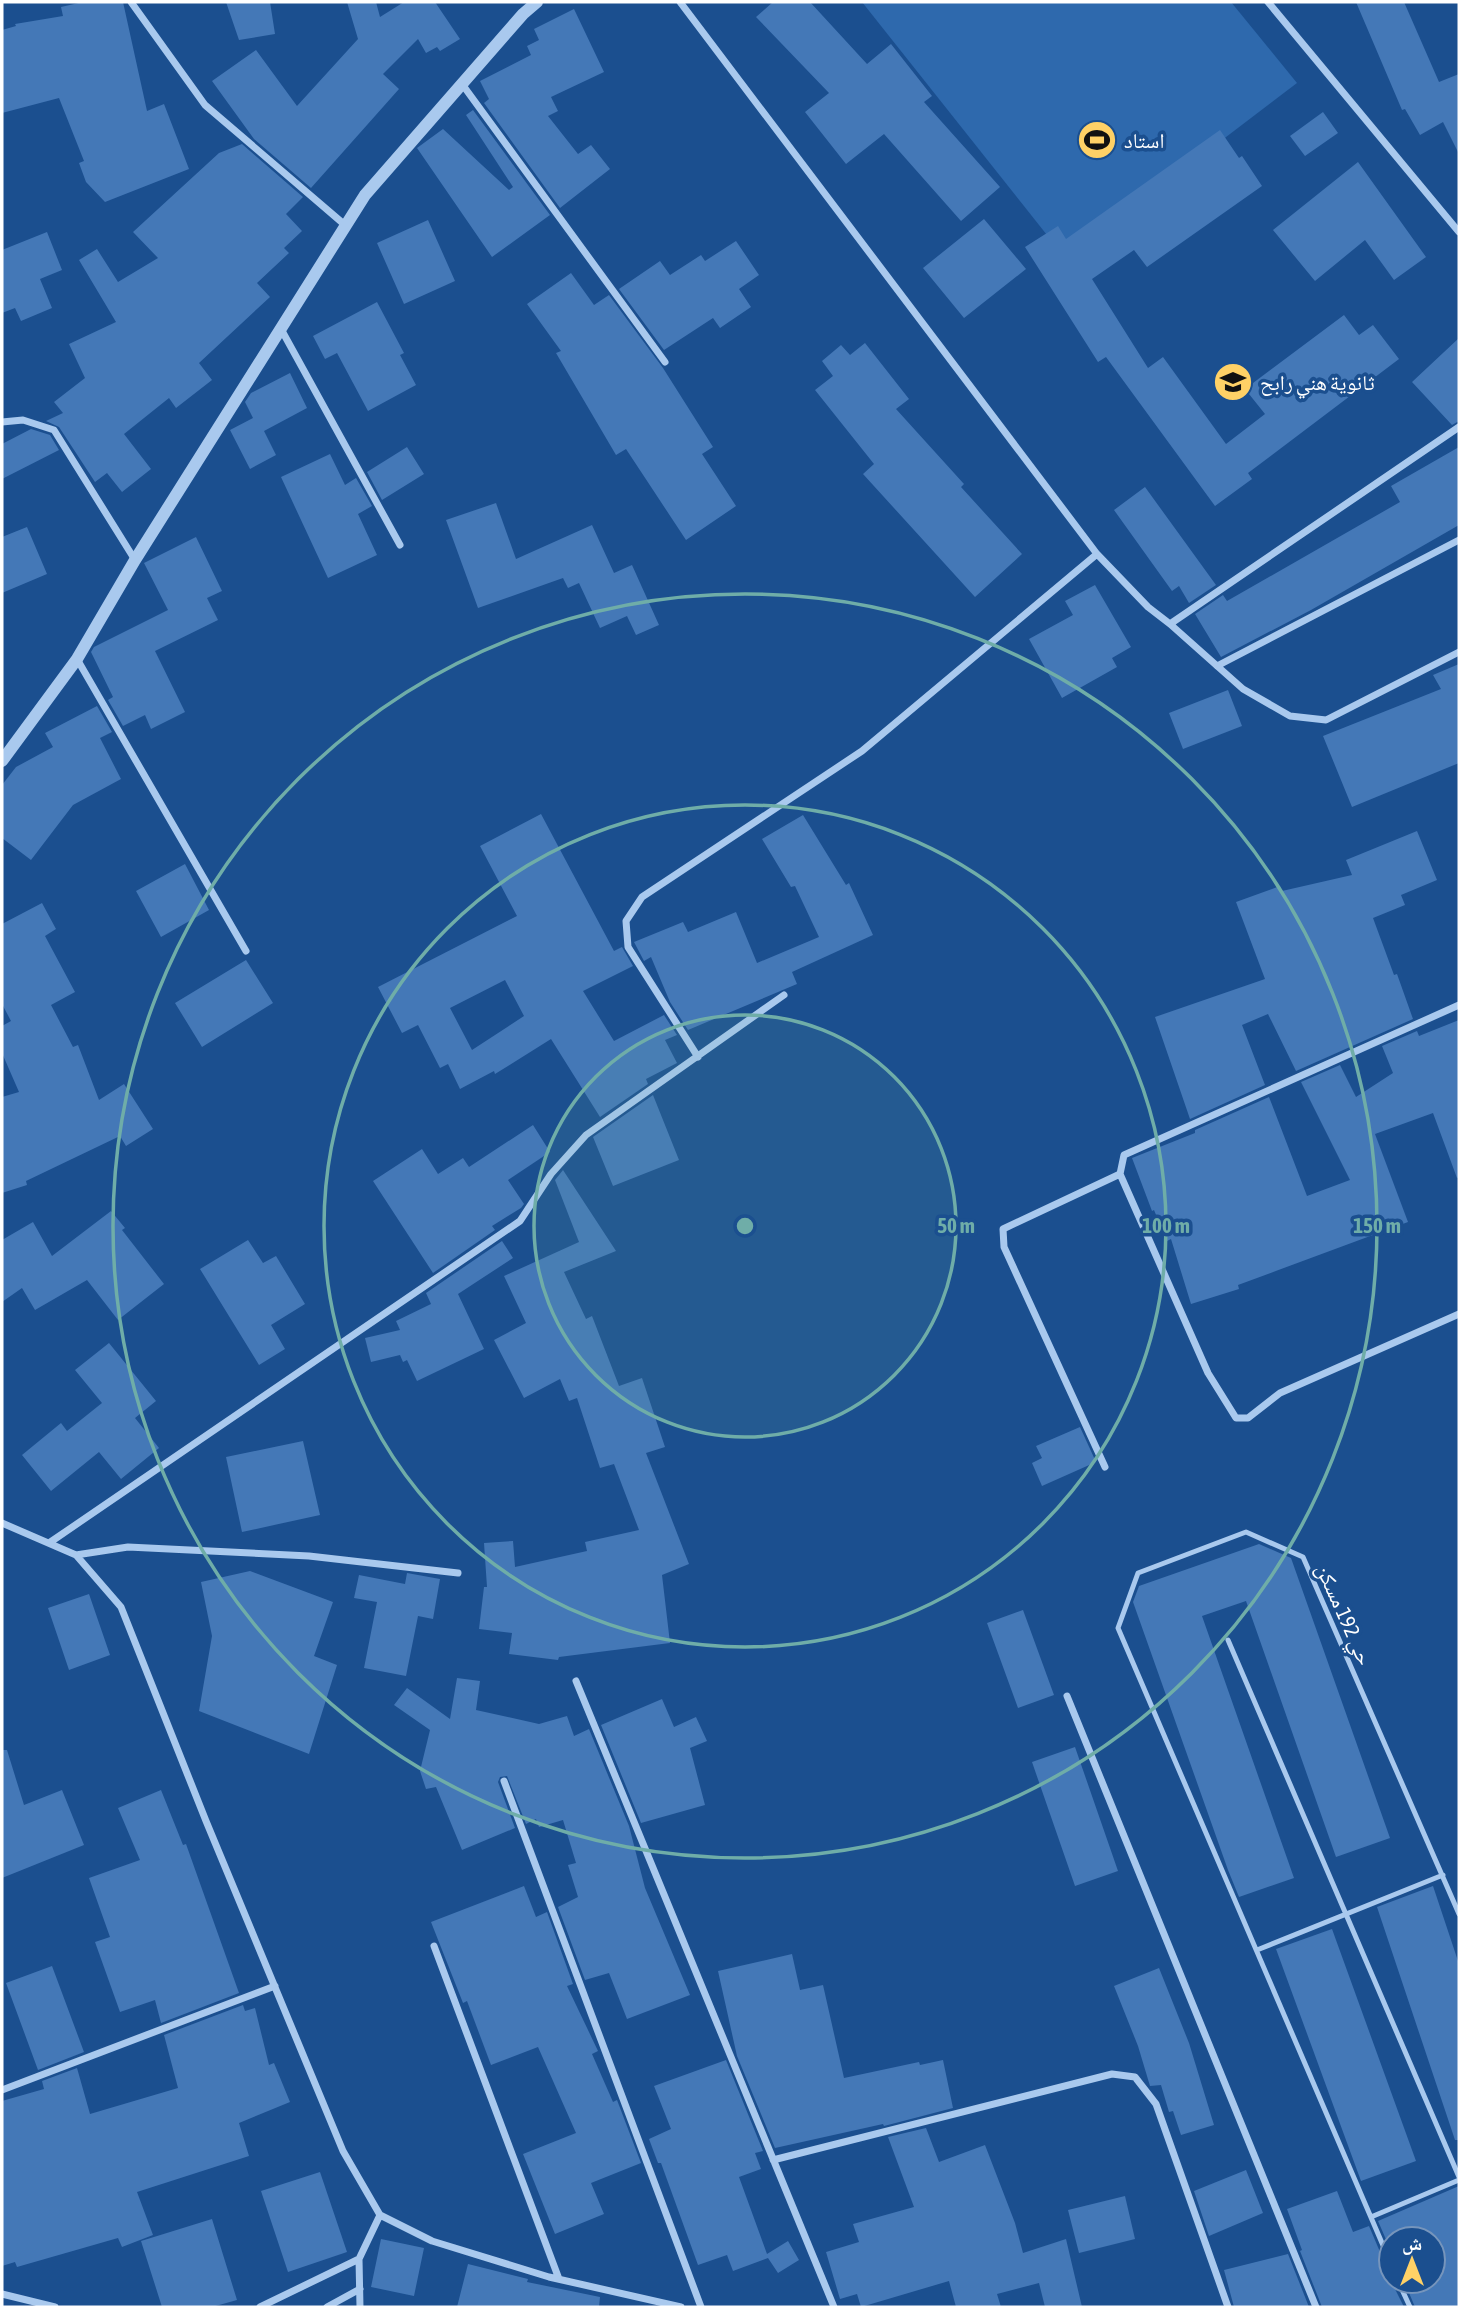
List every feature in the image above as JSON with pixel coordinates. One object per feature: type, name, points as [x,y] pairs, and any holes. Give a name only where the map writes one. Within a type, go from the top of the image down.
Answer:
[{"type":"street","points":[[131,2],[205,105],[345,225]]},
{"type":"street","points":[[2,761],[77,659],[135,560],[365,195],[523,14],[537,2]]},
{"type":"street","points":[[680,2],[1097,554],[1148,607],[1244,689],[1290,716],[1326,720],[1459,652]]},
{"type":"street","points":[[1268,2],[1459,232]]},
{"type":"street","points":[[462,84],[665,362]]},
{"type":"street","points":[[281,329],[400,545]]},
{"type":"street","points":[[2,422],[23,420],[54,430],[135,560]]},
{"type":"street","points":[[1170,624],[1459,427]]},
{"type":"street","points":[[1217,666],[1459,540]]},
{"type":"street","points":[[698,1057],[628,947],[625,921],[642,897],[862,751],[1097,554]]},
{"type":"street","points":[[77,659],[246,951]]},
{"type":"street","points":[[49,1543],[520,1221],[551,1174],[586,1135],[784,995]]},
{"type":"street","points":[[1459,1005],[1124,1155],[1120,1174],[1208,1373],[1236,1418],[1248,1418],[1280,1393],[1459,1314]]},
{"type":"street","points":[[1105,1467],[1004,1247],[1003,1229],[1120,1174]]},
{"type":"street","points":[[2,1523],[76,1555],[121,1607],[205,1821],[343,2151],[380,2215],[432,2241],[559,2279],[681,2307]]},
{"type":"street","points":[[76,1555],[128,1547],[309,1556],[458,1573]]},
{"type":"street","points":[[576,1681],[834,2307]]},
{"type":"street","points":[[1067,1696],[1316,2307]]},
{"type":"street","points":[[504,1781],[701,2307]]},
{"type":"street","points":[[434,1946],[559,2279]]},
{"type":"street","points":[[2,2090],[275,1986]]},
{"type":"street","points":[[773,2160],[1112,2074],[1135,2077],[1156,2104],[1228,2307]]},
{"type":"street","points":[[360,2307],[359,2259],[380,2215]]},
{"type":"street","points":[[260,2307],[359,2259]]},
{"type":"street","points":[[327,2307],[360,2289]]},
{"type":"street","points":[[2,2294],[55,2307]]},
{"type":"lane","name":"حي 192 مسكن","points":[[1377,2231],[1118,1628],[1138,1573],[1246,1532],[1303,1557],[1459,1914]]},
{"type":"lane","points":[[1228,1640],[1459,2178],[1371,2217]]},
{"type":"lane","points":[[1257,1950],[1443,1875]]},
{"type":"shaded area","name":"استاد","points":[[862,2],[1231,2],[1297,83],[1066,259]]},
{"type":"building","points":[[83,2],[123,2],[147,111],[164,104],[189,169],[105,202],[86,182],[79,163],[84,161],[59,98],[2,113],[2,30],[16,26],[15,24],[63,16],[61,7]]},
{"type":"building","points":[[226,2],[270,2],[275,34],[239,40]]},
{"type":"building","points":[[347,2],[376,2],[380,17],[404,2],[435,2],[460,39],[440,51],[437,47],[426,53],[418,39],[383,74],[399,89],[311,188],[254,139],[212,81],[256,50],[297,106],[358,39]]},
{"type":"building","points":[[773,2],[810,2],[867,64],[891,44],[932,96],[924,102],[1000,187],[961,221],[884,134],[846,164],[805,112],[829,93],[756,17]]},
{"type":"building","points":[[1356,2],[1404,2],[1439,82],[1459,74],[1459,154],[1443,122],[1420,135],[1405,109],[1402,110]]},
{"type":"building","points":[[574,9],[604,72],[551,97],[558,111],[548,116],[578,154],[591,145],[610,169],[560,208],[484,103],[489,99],[480,81],[531,55],[527,46],[539,40],[534,29]]},
{"type":"building","points":[[473,110],[550,215],[492,257],[417,148],[443,129],[509,190],[513,187],[466,115]]},
{"type":"building","points":[[1323,112],[1338,133],[1305,156],[1290,136]]},
{"type":"building","points":[[1220,130],[1262,186],[1147,267],[1134,250],[1092,279],[1148,368],[1163,357],[1226,444],[1265,414],[1245,389],[1344,315],[1359,335],[1373,325],[1399,359],[1248,473],[1252,479],[1215,506],[1106,357],[1098,362],[1025,247],[1058,226],[1066,239]]},
{"type":"building","points":[[242,144],[303,197],[286,214],[302,231],[284,248],[289,253],[257,283],[270,297],[199,363],[212,380],[176,408],[169,398],[124,434],[151,469],[122,492],[107,473],[95,482],[59,427],[46,421],[63,413],[54,402],[85,378],[69,344],[116,322],[79,260],[97,249],[118,282],[158,258],[133,232],[219,153]]},
{"type":"building","points":[[1358,162],[1426,257],[1394,280],[1365,240],[1315,281],[1273,230]]},
{"type":"building","points":[[984,219],[1026,269],[964,318],[923,268]]},
{"type":"building","points":[[428,220],[455,281],[404,304],[377,243]]},
{"type":"building","points":[[47,232],[62,270],[40,279],[52,308],[21,321],[15,308],[2,313],[2,250]]},
{"type":"building","points":[[736,241],[759,275],[739,289],[751,307],[720,328],[713,318],[664,350],[619,289],[660,261],[670,275],[701,255],[705,261]]},
{"type":"building","points":[[571,273],[594,305],[609,295],[663,368],[713,447],[702,454],[736,506],[686,540],[626,449],[616,455],[556,353],[561,351],[527,304]]},
{"type":"building","points":[[377,302],[404,353],[400,355],[416,385],[368,411],[337,353],[325,359],[313,336]]},
{"type":"building","points":[[1459,338],[1459,421],[1452,425],[1412,382]]},
{"type":"building","points":[[865,343],[909,399],[896,409],[964,484],[961,487],[1022,554],[975,597],[863,474],[874,464],[815,390],[833,376],[822,361],[841,345],[850,355]]},
{"type":"building","points":[[290,373],[307,408],[264,431],[276,455],[250,469],[230,430],[253,418],[245,402],[251,393]]},
{"type":"building","points":[[31,429],[50,435],[59,450],[2,479],[2,444]]},
{"type":"building","points":[[407,447],[424,474],[382,500],[367,472]]},
{"type":"building","points":[[1459,447],[1459,525],[1311,610],[1221,657],[1195,614],[1223,595],[1227,601],[1400,502],[1391,486]]},
{"type":"building","points":[[330,454],[345,485],[356,478],[372,506],[358,514],[377,555],[328,578],[281,477]]},
{"type":"building","points":[[1145,487],[1216,585],[1189,603],[1179,586],[1172,591],[1114,510]]},
{"type":"building","points":[[496,503],[516,559],[592,525],[614,573],[632,565],[659,625],[636,635],[627,616],[600,628],[579,583],[568,588],[563,578],[478,608],[446,520]]},
{"type":"building","points":[[27,527],[47,574],[2,593],[2,537]]},
{"type":"building","points":[[196,537],[222,591],[207,598],[218,620],[155,651],[185,712],[151,729],[145,715],[123,726],[108,700],[113,697],[91,652],[94,647],[168,610],[144,563]]},
{"type":"building","points":[[1095,585],[1131,647],[1112,658],[1117,667],[1062,698],[1029,639],[1073,615],[1065,601]]},
{"type":"building","points":[[1459,664],[1459,763],[1352,807],[1323,736],[1441,689],[1433,675]]},
{"type":"building","points":[[1228,690],[1242,726],[1183,749],[1169,713]]},
{"type":"building","points":[[97,706],[112,732],[100,738],[121,779],[73,805],[31,860],[2,838],[2,785],[16,767],[53,747],[45,733]]},
{"type":"building","points":[[541,814],[614,951],[622,947],[633,966],[583,991],[614,1041],[664,1015],[677,1035],[665,1040],[677,1063],[646,1079],[648,1084],[600,1117],[551,1039],[495,1074],[494,1071],[460,1089],[448,1064],[440,1068],[418,1025],[402,1033],[378,987],[517,916],[480,846]],"holes":[[[505,980],[524,1016],[472,1050],[450,1008]]]},
{"type":"building","points":[[803,815],[846,885],[849,883],[873,935],[792,972],[797,984],[688,1030],[670,1002],[651,957],[644,961],[634,942],[683,922],[688,932],[736,912],[757,963],[819,937],[795,886],[791,887],[762,839]]},
{"type":"building","points":[[1417,831],[1437,880],[1401,895],[1405,905],[1373,918],[1413,1019],[1296,1071],[1268,1014],[1242,1025],[1265,1085],[1190,1119],[1155,1017],[1265,979],[1236,902],[1280,886],[1282,891],[1352,875],[1346,860]]},
{"type":"building","points":[[185,864],[209,910],[161,937],[136,891]]},
{"type":"building","points":[[42,903],[56,929],[45,936],[75,992],[51,1005],[73,1047],[78,1045],[99,1100],[124,1084],[153,1129],[126,1146],[120,1136],[26,1181],[27,1185],[2,1193],[2,1097],[19,1092],[2,1053],[2,1026],[11,1021],[2,1004],[2,924]]},
{"type":"building","points":[[246,960],[273,1003],[202,1047],[175,1003]]},
{"type":"building","points":[[1459,1020],[1459,1177],[1457,1178],[1433,1113],[1375,1134],[1408,1222],[1238,1285],[1239,1289],[1191,1304],[1171,1239],[1167,1241],[1154,1210],[1152,1211],[1132,1158],[1195,1133],[1195,1130],[1269,1097],[1307,1196],[1350,1180],[1301,1082],[1340,1065],[1356,1097],[1393,1073],[1382,1046],[1417,1031],[1419,1036]]},
{"type":"building","points":[[653,1095],[679,1160],[613,1186],[593,1137]]},
{"type":"building","points":[[533,1125],[550,1152],[508,1180],[524,1204],[492,1226],[495,1230],[433,1273],[373,1181],[422,1149],[438,1174],[463,1158],[469,1167]]},
{"type":"building","points":[[563,1170],[616,1251],[564,1272],[586,1319],[592,1316],[619,1386],[642,1378],[665,1447],[646,1453],[689,1564],[662,1575],[670,1643],[559,1657],[558,1660],[509,1654],[512,1633],[479,1629],[484,1587],[487,1587],[484,1543],[513,1541],[515,1567],[587,1551],[585,1542],[639,1530],[614,1464],[600,1468],[577,1398],[569,1401],[560,1379],[524,1398],[494,1340],[526,1323],[504,1276],[579,1242],[555,1180]]},
{"type":"building","points":[[111,1211],[125,1228],[122,1230],[164,1284],[118,1320],[87,1280],[35,1310],[22,1288],[2,1302],[2,1240],[33,1222],[52,1256]]},
{"type":"building","points":[[248,1240],[263,1263],[276,1256],[305,1304],[271,1325],[285,1349],[259,1365],[200,1269]]},
{"type":"building","points":[[502,1241],[513,1258],[458,1294],[484,1349],[417,1381],[407,1360],[403,1362],[400,1355],[371,1362],[365,1338],[400,1330],[396,1321],[431,1304],[426,1293]]},
{"type":"building","points":[[109,1343],[156,1401],[135,1418],[159,1448],[121,1479],[99,1452],[51,1491],[22,1455],[61,1423],[67,1431],[102,1403],[75,1370]]},
{"type":"building","points":[[1080,1427],[1096,1462],[1042,1486],[1032,1463],[1042,1458],[1036,1446]]},
{"type":"building","points":[[303,1441],[320,1515],[242,1532],[226,1457]]},
{"type":"building","points":[[1259,1544],[1291,1558],[1390,1838],[1336,1857],[1246,1601],[1202,1616],[1294,1878],[1239,1897],[1133,1602],[1139,1586]]},
{"type":"building","points":[[250,1571],[333,1602],[314,1656],[337,1665],[309,1754],[199,1711],[212,1636],[201,1582]]},
{"type":"building","points":[[407,1573],[440,1579],[433,1619],[418,1616],[406,1676],[364,1668],[377,1602],[354,1598],[359,1575],[405,1584]]},
{"type":"building","points":[[89,1594],[110,1655],[69,1670],[48,1608]]},
{"type":"building","points":[[1023,1610],[1054,1695],[1018,1708],[987,1623]]},
{"type":"building","points":[[457,1678],[480,1681],[476,1710],[539,1724],[567,1716],[574,1736],[589,1729],[629,1826],[645,1888],[690,1995],[627,2019],[609,1973],[585,1980],[558,1907],[578,1897],[568,1865],[576,1863],[563,1820],[539,1827],[536,1819],[526,1824],[507,1776],[500,1777],[498,1782],[515,1828],[462,1850],[436,1787],[426,1789],[420,1771],[430,1730],[394,1705],[407,1688],[450,1719]]},
{"type":"building","points":[[662,1699],[674,1727],[696,1717],[707,1741],[690,1748],[705,1805],[641,1823],[601,1725]]},
{"type":"building","points":[[1075,1747],[1118,1871],[1075,1886],[1032,1762]]},
{"type":"building","points":[[2,1750],[7,1750],[24,1805],[62,1790],[84,1845],[2,1878]]},
{"type":"building","points":[[161,1790],[183,1845],[186,1844],[239,1993],[161,2023],[155,2000],[120,2012],[95,1942],[110,1937],[89,1878],[140,1860],[118,1808]]},
{"type":"building","points":[[524,1886],[536,1917],[547,1912],[573,1984],[567,1986],[598,2051],[592,2054],[613,2102],[617,2100],[641,2163],[591,2183],[604,2214],[555,2234],[523,2154],[576,2133],[538,2047],[491,2065],[467,2001],[463,2003],[431,1922]]},
{"type":"building","points":[[1433,1886],[1459,1964],[1459,2140],[1455,2140],[1377,1907]]},
{"type":"building","points":[[1332,1929],[1416,2161],[1361,2181],[1276,1949]]},
{"type":"building","points":[[792,1954],[800,1990],[823,1985],[844,2078],[919,2062],[920,2065],[943,2060],[953,2108],[884,2126],[883,2124],[775,2148],[737,2056],[718,1971]]},
{"type":"building","points":[[52,1966],[84,2052],[38,2070],[6,1983]]},
{"type":"building","points":[[1159,1968],[1189,2043],[1214,2125],[1181,2135],[1173,2111],[1169,2112],[1161,2085],[1150,2086],[1138,2046],[1114,1986]]},
{"type":"building","points":[[243,2005],[245,2011],[255,2008],[269,2065],[274,2063],[290,2102],[239,2123],[249,2156],[137,2192],[153,2235],[122,2247],[118,2238],[17,2267],[15,2262],[2,2266],[2,2101],[44,2089],[42,2081],[77,2068],[90,2114],[178,2088],[164,2035]]},
{"type":"building","points":[[726,2060],[763,2151],[755,2153],[761,2169],[739,2177],[767,2254],[788,2241],[799,2260],[778,2273],[768,2258],[733,2271],[727,2255],[698,2265],[661,2163],[658,2163],[649,2139],[671,2129],[654,2086]]},
{"type":"building","points":[[926,2128],[939,2162],[985,2145],[1015,2223],[1023,2253],[1066,2239],[1082,2307],[1045,2307],[1039,2283],[997,2294],[1001,2307],[956,2307],[949,2281],[861,2307],[857,2294],[840,2299],[826,2252],[859,2242],[853,2224],[914,2207],[888,2137]]},
{"type":"building","points":[[1246,2170],[1263,2213],[1209,2236],[1194,2191]]},
{"type":"building","points":[[320,2172],[347,2252],[288,2272],[261,2191]]},
{"type":"building","points":[[1459,2186],[1459,2307],[1415,2307],[1410,2295],[1447,2295],[1447,2225],[1380,2225],[1378,2221]]},
{"type":"building","points":[[1337,2191],[1353,2232],[1369,2226],[1377,2245],[1377,2295],[1398,2295],[1404,2307],[1322,2307],[1287,2209]]},
{"type":"building","points":[[1125,2196],[1135,2239],[1079,2253],[1068,2210]]},
{"type":"building","points":[[212,2219],[237,2300],[212,2307],[162,2307],[141,2241]]},
{"type":"building","points":[[381,2239],[424,2248],[414,2296],[371,2287]]},
{"type":"building","points":[[1288,2254],[1309,2307],[1234,2307],[1224,2270]]},
{"type":"building","points":[[468,2264],[528,2279],[527,2282],[600,2297],[599,2307],[457,2307]]},
{"type":"place","name":"استاد","points":[[1097,140]]},
{"type":"place","name":"ثانوية هني رابح","points":[[1233,382]]}]
